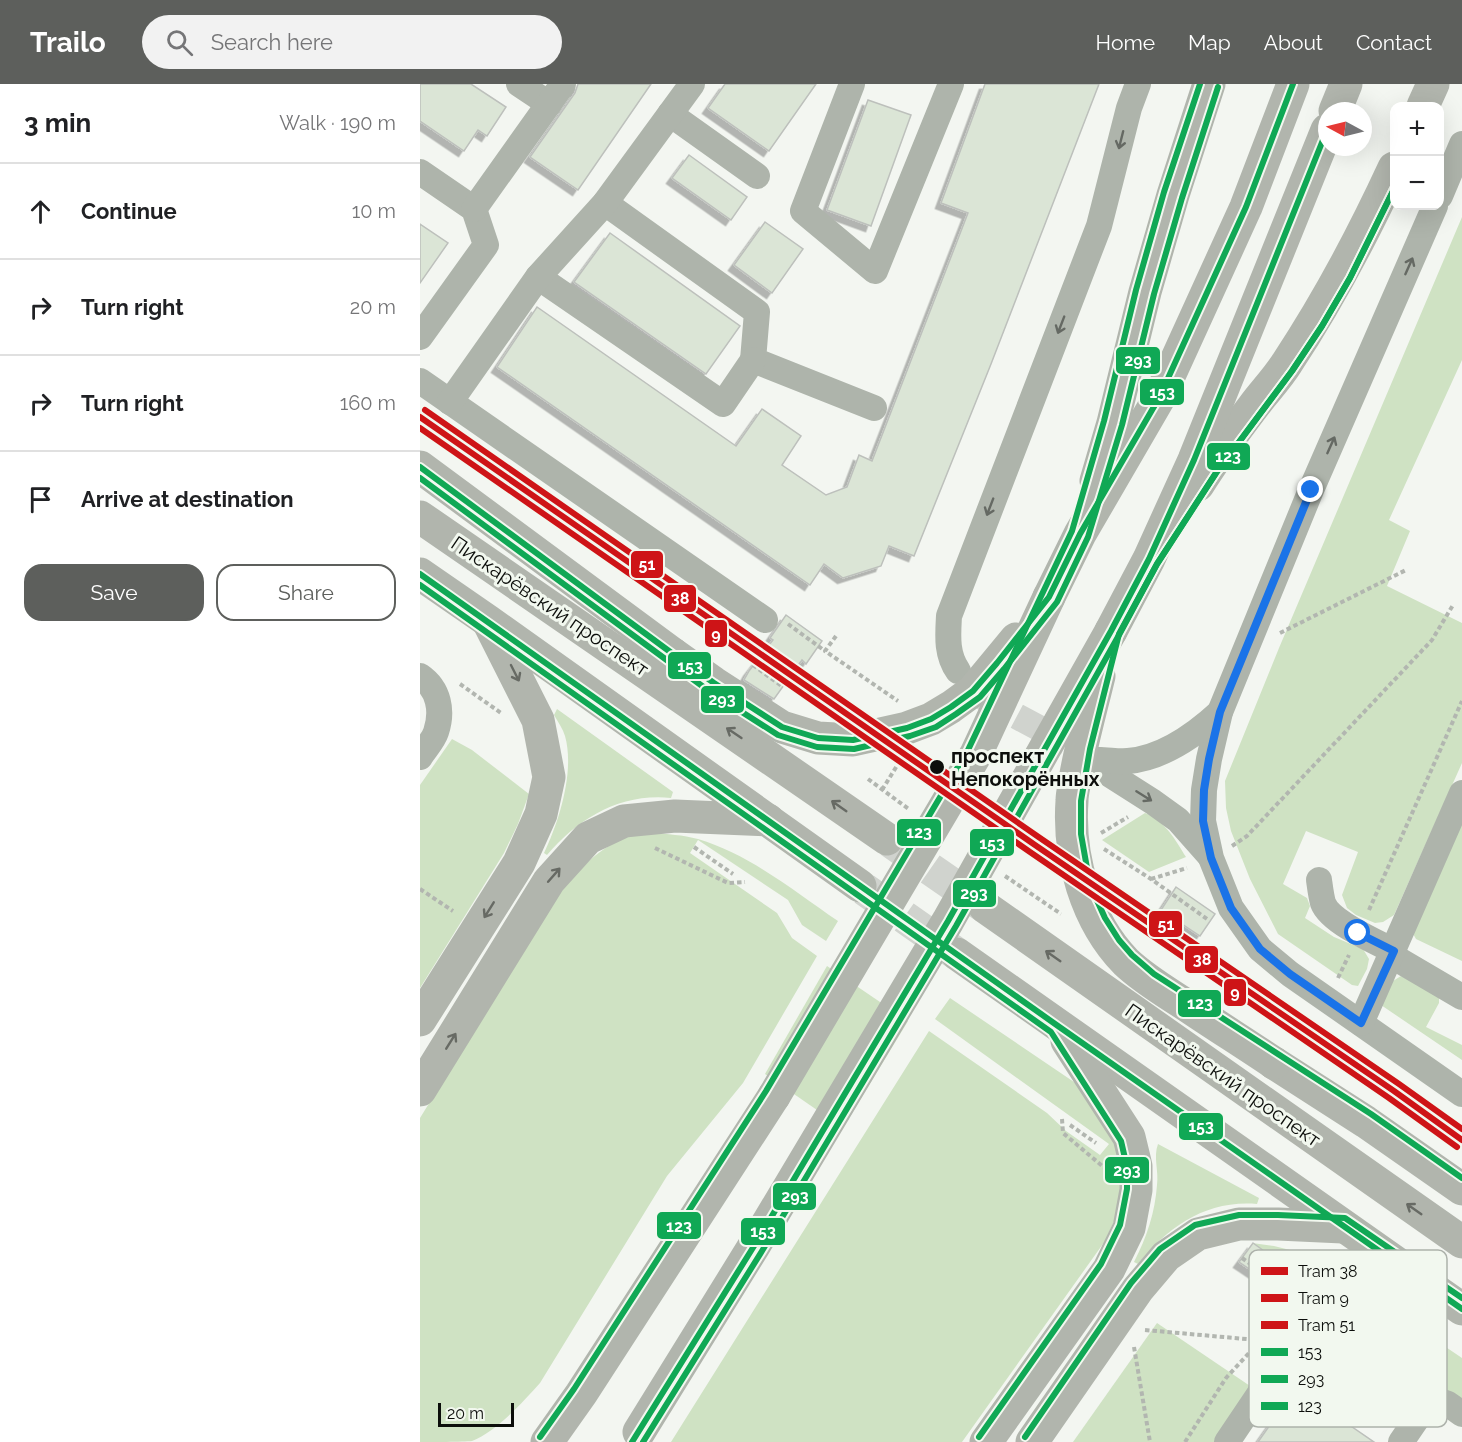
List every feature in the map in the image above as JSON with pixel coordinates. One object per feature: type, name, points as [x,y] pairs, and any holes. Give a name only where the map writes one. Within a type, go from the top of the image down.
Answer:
[{"type":"main road","points":[[1080,534],[1113,423],[1145,292],[1209,84]]},
{"type":"main road","points":[[547,1442],[578,1399],[774,1096],[976,754],[1080,534],[1159,398],[1246,207],[1293,84]]},
{"type":"main road","points":[[1339,102],[1346,84]]},
{"type":"main road","points":[[1425,102],[1433,84]]},
{"type":"main road","points":[[635,1437],[754,1246],[948,921],[1111,631],[1149,559],[1194,460],[1318,152]]},
{"type":"main road","points":[[1149,559],[1209,468],[1285,366],[1314,321],[1342,274],[1390,178]]},
{"type":"main road","points":[[420,467],[714,683],[782,727],[818,738],[853,740],[907,728],[931,719],[951,707],[973,690],[1049,597]]},
{"type":"main road","name":"Пискарёвский проспект","points":[[420,517],[887,839]]},
{"type":"main road","points":[[420,574],[860,886]]},
{"type":"main road","points":[[420,1020],[519,863],[542,814],[549,777],[538,720],[488,621]]},
{"type":"main road","points":[[1111,631],[1081,747],[1072,800],[1072,835],[1078,870],[1097,922],[1126,962],[1149,981],[1366,1122],[1462,1189]]},
{"type":"main road","points":[[420,1090],[549,881],[588,838],[624,822],[644,819],[675,816],[768,820]]},
{"type":"main road","name":"Пискарёвский проспект","points":[[985,907],[1462,1242]]},
{"type":"main road","points":[[957,954],[1376,1250]]},
{"type":"main road","points":[[986,1442],[1109,1269],[1129,1228],[1136,1190],[1136,1166],[1129,1137],[1058,1026]]},
{"type":"main road","points":[[1032,1442],[1138,1289],[1166,1256],[1198,1234],[1239,1224],[1343,1227]]},
{"type":"main road","points":[[1447,1299],[1462,1309]]},
{"type":"main road","points":[[521,1442],[578,1399]]},
{"type":"street","points":[[474,209],[556,94],[519,84]]},
{"type":"street","points":[[450,402],[538,277],[605,203],[692,84]]},
{"type":"street","points":[[852,84],[803,211],[875,271],[951,84]]},
{"type":"street","points":[[958,671],[953,665],[948,644],[949,616],[1099,226],[1129,108],[1138,84]]},
{"type":"street","points":[[670,114],[757,176]]},
{"type":"street","points":[[1444,187],[1462,144]]},
{"type":"street","points":[[420,172],[474,209],[486,245],[420,337]]},
{"type":"street","points":[[538,277],[723,404],[753,360],[757,312],[605,203]]},
{"type":"street","points":[[1433,210],[1311,490],[1220,712],[1204,790],[1203,821],[1211,857],[1231,908],[1260,949],[1290,974],[1462,1094]]},
{"type":"street","points":[[753,360],[874,408]]},
{"type":"street","points":[[420,381],[773,620]]},
{"type":"street","points":[[420,676],[427,680],[435,692],[440,709],[436,734],[420,757]]},
{"type":"street","points":[[1211,857],[1178,820],[1109,774],[1100,760],[1129,761],[1154,756],[1201,729],[1220,712]]},
{"type":"street","points":[[1361,1023],[1462,793]]},
{"type":"street","points":[[1318,880],[1324,906],[1338,920],[1462,997]]},
{"type":"street","points":[[1447,1404],[1462,1414]]},
{"type":"street","points":[[1227,1442],[1249,1408]]},
{"type":"street","points":[[1401,1442],[1411,1427]]},
{"type":"path","points":[[1274,636],[1406,570]]},
{"type":"path","points":[[1210,921],[1151,879],[1211,857],[1247,836],[1432,640],[1453,605]]},
{"type":"path","points":[[773,620],[825,651],[899,702]]},
{"type":"path","points":[[825,651],[836,636]]},
{"type":"path","points":[[753,665],[783,687]]},
{"type":"path","points":[[460,684],[501,713]]},
{"type":"path","points":[[1365,919],[1462,701]]},
{"type":"path","points":[[882,790],[898,764]]},
{"type":"path","points":[[908,770],[922,779]]},
{"type":"path","points":[[1099,834],[1153,802]]},
{"type":"path","points":[[694,847],[733,874]]},
{"type":"path","points":[[420,889],[453,911]]},
{"type":"path","points":[[1335,984],[1349,955]]},
{"type":"path","points":[[1070,1125],[1105,1149]]},
{"type":"path","points":[[1242,1258],[1249,1263]]},
{"type":"path","points":[[1140,1329],[1249,1339]]},
{"type":"path","points":[[1132,1340],[1150,1442]]},
{"type":"path","points":[[1185,1442],[1226,1378],[1249,1353]]},
{"type":"path","points":[[1447,1375],[1452,1378]]},
{"type":"green space","points":[[1462,217],[1462,360],[1389,520],[1410,531],[1387,586],[1462,623],[1462,763],[1394,915],[1383,922],[1375,923],[1356,915],[1347,908],[1342,895],[1358,852],[1306,831],[1283,884],[1307,898],[1310,906],[1305,918],[1334,937],[1363,949],[1369,959],[1367,969],[1358,986],[1352,985],[1278,934],[1250,879],[1231,831],[1226,808],[1225,781]]},
{"type":"green space","points":[[557,709],[673,792],[671,798],[652,797],[635,800],[602,811],[573,830],[547,855],[544,853],[560,812],[567,780],[568,750],[562,728],[554,715]]},
{"type":"green space","points":[[452,739],[472,750],[529,794],[504,853],[420,988],[420,785]]},
{"type":"green space","points":[[1145,813],[1164,826],[1186,857],[1149,872],[1102,840]]},
{"type":"green space","points":[[1462,818],[1462,961],[1416,939],[1412,932]]},
{"type":"green space","points":[[652,833],[698,839],[735,854],[771,874],[838,921],[826,941],[802,925],[788,900],[698,840],[690,853],[777,913],[792,938],[817,956],[743,1083],[667,1176],[540,1383],[509,1416],[481,1437],[472,1441],[420,1442],[420,1118],[560,891],[591,860],[608,847],[631,836]]},
{"type":"green space","points":[[827,966],[908,1021],[843,1128],[765,1074]]},
{"type":"green space","points":[[1401,976],[1439,996],[1439,1003],[1426,1027],[1462,1045],[1462,1060],[1381,1005],[1393,981]]},
{"type":"green space","points":[[950,998],[1074,1082],[1095,1106],[1116,1145],[1122,1188],[1115,1219],[1105,1241],[962,1442],[671,1442],[929,1031],[1047,1113],[1066,1131],[1100,1155],[1109,1144],[935,1019]]},
{"type":"green space","points":[[1158,1144],[1259,1198],[1257,1204],[1221,1206],[1190,1218],[1162,1238],[1138,1264],[1134,1262],[1143,1243],[1154,1205]]},
{"type":"green space","points":[[1252,1243],[1290,1250],[1262,1250]]},
{"type":"green space","points":[[1157,1323],[1249,1385],[1249,1401],[1222,1442],[1073,1442]]},
{"type":"green space","points":[[1447,1348],[1462,1358],[1462,1400],[1447,1392]]},
{"type":"building","points":[[420,84],[471,84],[506,107],[487,136],[478,130],[464,151],[420,121]]},
{"type":"building","points":[[578,84],[651,84],[578,190],[530,157],[575,93]]},
{"type":"building","points":[[725,84],[816,84],[769,151],[708,108]]},
{"type":"building","points":[[985,84],[1099,84],[914,556],[889,546],[881,566],[843,578],[824,564],[810,585],[497,367],[537,307],[736,446],[762,409],[801,436],[782,465],[826,495],[847,487],[859,455],[872,461],[968,213],[941,203]]},
{"type":"building","points":[[868,100],[911,115],[871,226],[827,210]]},
{"type":"building","points":[[689,155],[747,197],[731,220],[672,178]]},
{"type":"building","points":[[765,222],[803,249],[772,293],[734,265]]},
{"type":"building","points":[[420,224],[448,243],[420,283]]},
{"type":"building","points":[[610,233],[740,326],[706,374],[574,282]]},
{"type":"building","points":[[786,615],[822,641],[806,664],[802,660],[774,699],[744,680],[773,640],[770,638]]},
{"type":"building","points":[[1176,887],[1215,914],[1200,936],[1161,910]]},
{"type":"building","points":[[1253,1243],[1263,1250],[1249,1250],[1249,1269],[1239,1262]]},
{"type":"building","points":[[1269,1427],[1352,1427],[1374,1442],[1258,1442]]},
{"type":"tunnel","points":[[983,697],[1067,743]]},
{"type":"tunnel","points":[[890,841],[985,907]]},
{"type":"tunnel","points":[[864,889],[957,954]]},
{"type":"tram line","name":"51","points":[[425,410],[1462,1129]]},
{"type":"tram line","name":"38","points":[[420,417],[1462,1140]]},
{"type":"tram line","name":"9","points":[[420,428],[1457,1147]]},
{"type":"transit line","name":"123","points":[[540,1437],[574,1389],[766,1091],[968,750],[1072,531],[1104,421],[1136,290],[1164,192],[1200,84]]},
{"type":"transit line","name":"153","points":[[420,467],[673,654],[782,727],[818,738],[853,740],[907,728],[931,719],[973,691],[1049,597],[1080,534],[1159,398],[1246,207],[1293,84]]},
{"type":"transit line","name":"293","points":[[420,478],[709,691],[778,735],[817,747],[854,749],[910,736],[936,727],[980,697],[1004,669],[1057,602],[1088,537],[1122,425],[1154,294],[1218,87]]},
{"type":"transit line","name":"153","points":[[632,1442],[754,1246],[948,921],[1111,631],[1149,559],[1194,460],[1318,152]]},
{"type":"transit line","name":"293","points":[[643,1442],[762,1251],[956,926],[1157,564],[1216,473],[1292,371],[1322,326],[1350,278],[1390,197]]},
{"type":"transit line","name":"123","points":[[1390,197],[1350,278],[1322,326],[1292,371],[1216,473],[1157,564],[1119,634],[1090,749],[1081,801],[1081,834],[1095,896],[1105,918],[1132,955],[1154,974],[1371,1114],[1462,1178]]},
{"type":"transit line","name":"153","points":[[420,574],[1378,1250]]},
{"type":"transit line","name":"293","points":[[420,585],[1051,1032],[1121,1141],[1127,1167],[1127,1189],[1120,1225],[1101,1264],[979,1437]]},
{"type":"transit line","name":"123","points":[[1025,1437],[1131,1283],[1160,1249],[1195,1225],[1239,1215],[1345,1218],[1392,1250]]},
{"type":"transit line","name":"123","points":[[1447,1288],[1462,1298]]},
{"type":"transit line","name":"153","points":[[1447,1298],[1462,1309]]},
{"type":"place","name":"проспект Непокорённых","points":[[937,767]]},
{"type":"route","points":[[1311,490],[1220,712],[1204,790],[1203,821],[1211,858],[1231,908],[1260,949],[1290,974],[1361,1023],[1394,951],[1358,933]]}]
